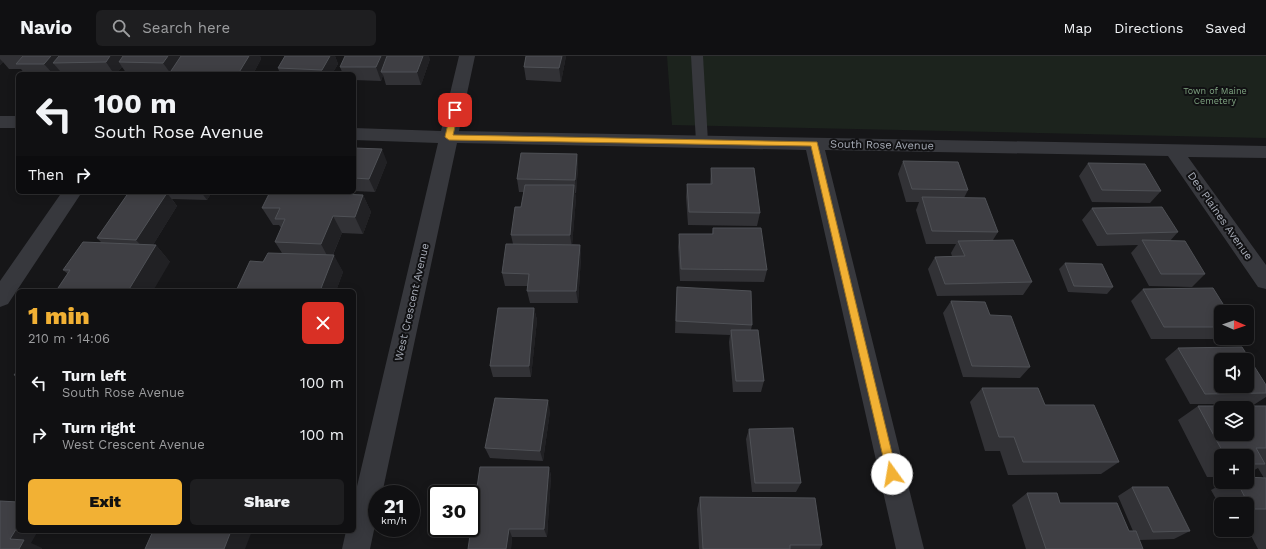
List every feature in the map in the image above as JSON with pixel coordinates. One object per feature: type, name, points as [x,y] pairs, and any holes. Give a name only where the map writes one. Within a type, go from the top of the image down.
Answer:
[{"type":"street","name":"West Crescent Avenue","points":[[356,549],[467,56]]},
{"type":"street","points":[[0,122],[16,122]]},
{"type":"street","name":"South Rose Avenue","points":[[356,134],[1266,152]]},
{"type":"street","points":[[814,144],[910,549]]},
{"type":"street","name":"Des Plaines Avenue","points":[[1174,150],[1266,281]]},
{"type":"street","points":[[0,298],[71,194]]},
{"type":"lane","points":[[697,56],[702,142]]},
{"type":"green space","name":"Town of Maine Cemetery","points":[[667,56],[1266,56],[1266,138],[672,125]]},
{"type":"building","points":[[23,56],[51,56],[44,64],[16,64]]},
{"type":"building","points":[[59,56],[110,56],[106,62],[53,63]]},
{"type":"building","points":[[123,56],[168,56],[163,63],[119,62]]},
{"type":"building","points":[[181,56],[249,56],[239,72],[170,72]]},
{"type":"building","points":[[285,56],[330,56],[322,70],[278,68]]},
{"type":"building","points":[[345,56],[381,56],[376,67],[340,67]]},
{"type":"building","points":[[387,56],[423,56],[417,72],[381,72]]},
{"type":"building","points":[[526,56],[562,56],[559,68],[524,67]]},
{"type":"building","points":[[356,148],[382,149],[369,179],[356,178]]},
{"type":"building","points":[[521,153],[577,154],[575,180],[517,179]]},
{"type":"building","points":[[903,161],[958,162],[968,190],[912,189]]},
{"type":"building","points":[[1088,163],[1145,164],[1161,191],[1102,190]]},
{"type":"building","points":[[711,168],[754,168],[760,213],[689,212],[687,184],[712,184]]},
{"type":"building","points":[[525,185],[574,185],[570,235],[511,235],[515,207],[521,207]]},
{"type":"building","points":[[128,194],[166,194],[136,240],[97,238]]},
{"type":"building","points":[[269,194],[363,195],[355,217],[333,216],[321,244],[275,242],[285,219],[275,219],[280,208],[262,208]]},
{"type":"building","points":[[922,197],[985,198],[998,232],[932,231]]},
{"type":"building","points":[[1162,207],[1178,232],[1107,234],[1092,208]]},
{"type":"building","points":[[713,228],[761,228],[767,270],[681,269],[679,234],[713,234]]},
{"type":"building","points":[[1013,240],[1032,282],[945,284],[935,257],[965,256],[958,241]]},
{"type":"building","points":[[1142,240],[1185,241],[1205,274],[1161,274]]},
{"type":"building","points":[[83,242],[156,245],[129,289],[57,289],[70,270],[63,270]]},
{"type":"building","points":[[506,244],[580,245],[576,291],[527,291],[529,274],[502,273]]},
{"type":"building","points":[[268,253],[334,255],[321,289],[237,289],[250,261],[263,262]]},
{"type":"building","points":[[1065,263],[1102,264],[1113,287],[1074,286]]},
{"type":"building","points":[[677,287],[751,291],[752,325],[676,321]]},
{"type":"building","points":[[1213,288],[1224,305],[1214,305],[1214,327],[1164,327],[1143,289]]},
{"type":"building","points":[[951,301],[985,302],[990,315],[1011,316],[1030,367],[972,366]]},
{"type":"building","points":[[498,308],[534,308],[529,366],[490,366]]},
{"type":"building","points":[[731,330],[758,330],[764,381],[736,381]]},
{"type":"building","points":[[1242,347],[1246,353],[1214,353],[1214,393],[1254,393],[1254,366],[1266,385],[1266,393],[1205,394],[1178,348]]},
{"type":"building","points":[[982,388],[1038,388],[1045,405],[1094,405],[1119,462],[1023,462],[1014,437],[999,437]]},
{"type":"building","points":[[495,398],[548,400],[540,451],[485,448]]},
{"type":"building","points":[[1198,406],[1214,406],[1214,436]]},
{"type":"building","points":[[1254,406],[1266,406],[1266,448],[1256,448],[1265,464],[1254,464],[1254,449],[1221,449],[1217,441],[1254,441]]},
{"type":"building","points":[[793,428],[801,483],[755,483],[749,429]]},
{"type":"building","points":[[480,467],[549,467],[544,529],[509,529],[506,549],[468,549],[470,537],[480,537],[480,485],[477,485]]},
{"type":"building","points":[[1254,477],[1266,478],[1266,509],[1254,509],[1254,497],[1245,497],[1241,489],[1254,489]]},
{"type":"building","points":[[1132,487],[1168,487],[1190,531],[1153,532]]},
{"type":"building","points":[[1027,493],[1057,493],[1060,503],[1117,503],[1129,531],[1136,531],[1143,549],[1046,549]]},
{"type":"building","points":[[700,497],[815,498],[822,545],[790,545],[790,549],[703,549]]},
{"type":"building","points":[[0,501],[16,502],[16,529],[10,539],[24,540],[19,549],[0,549]]},
{"type":"building","points":[[152,533],[230,533],[224,549],[145,549]]},
{"type":"route","points":[[455,110],[449,137],[814,144],[892,474]]}]
